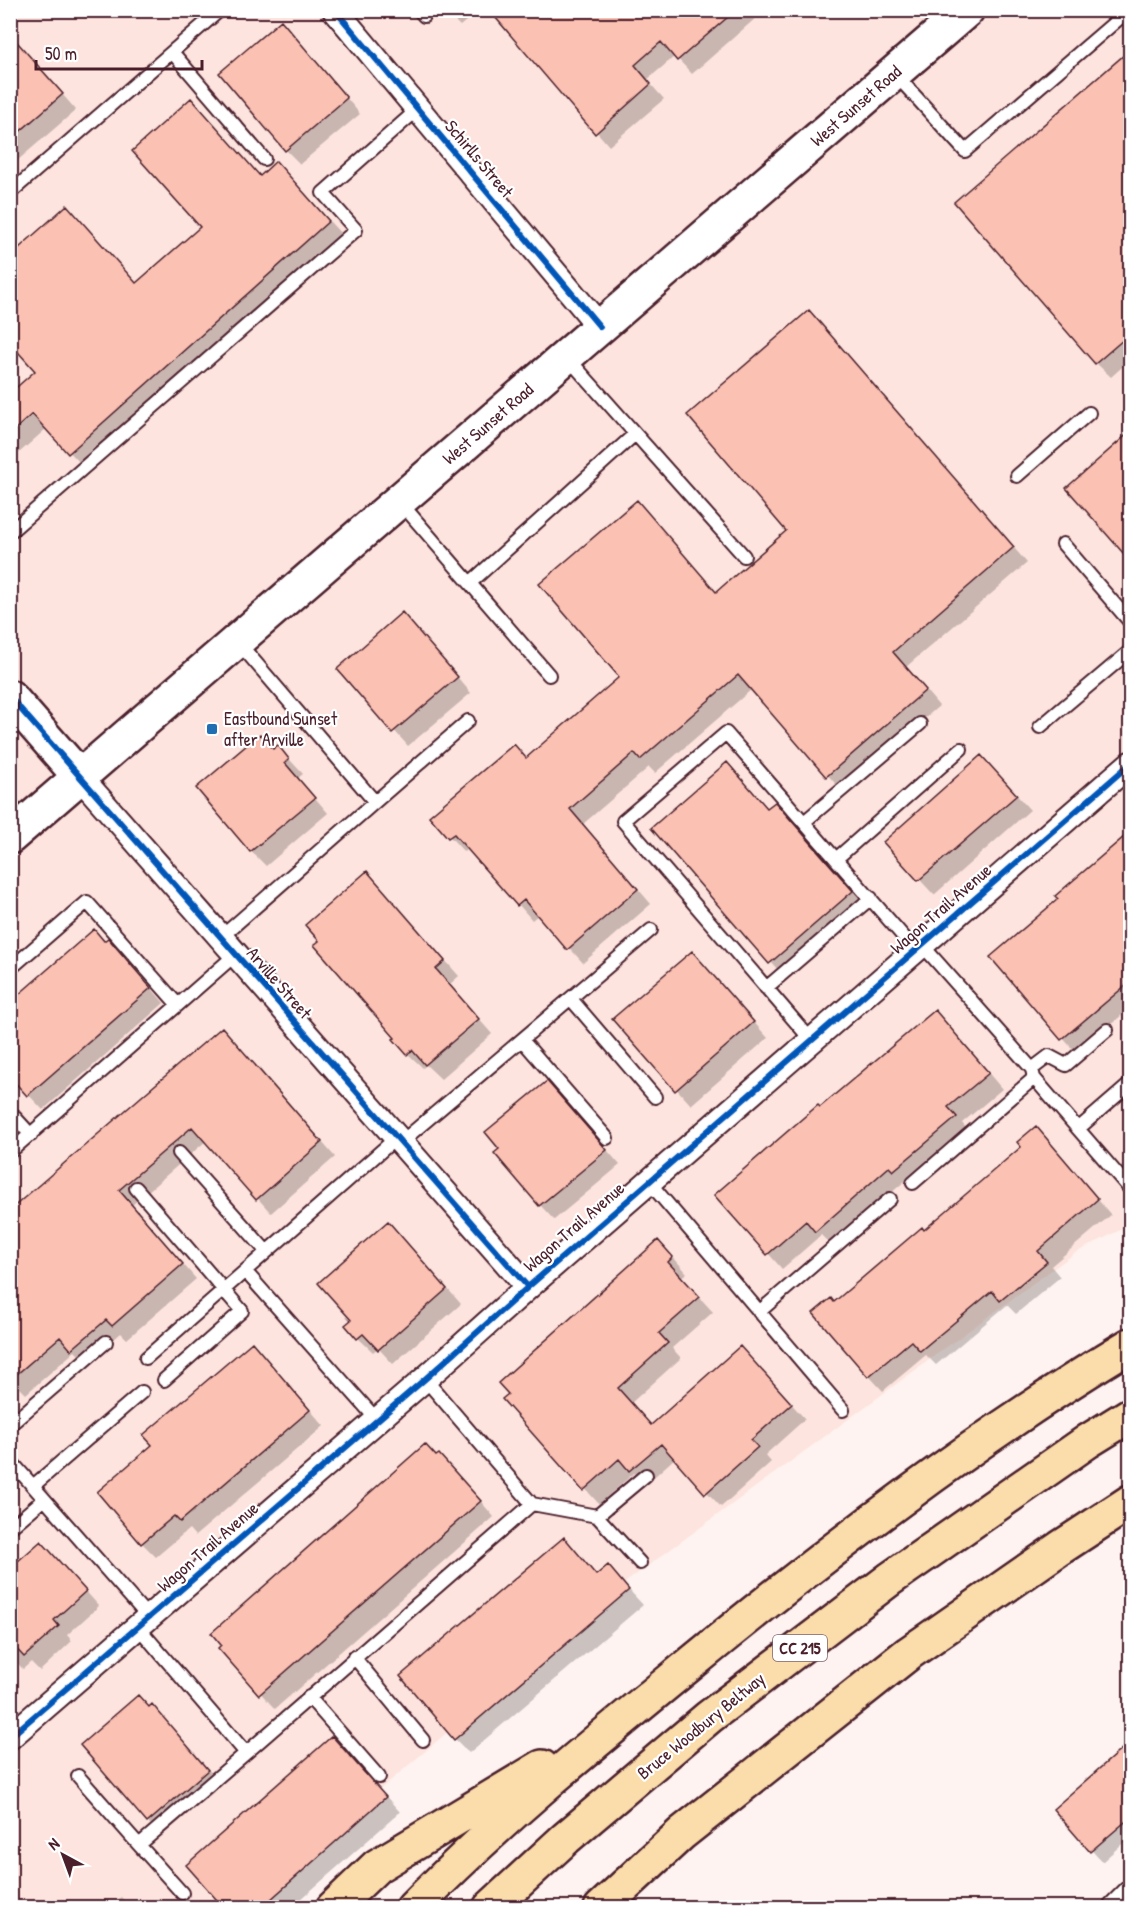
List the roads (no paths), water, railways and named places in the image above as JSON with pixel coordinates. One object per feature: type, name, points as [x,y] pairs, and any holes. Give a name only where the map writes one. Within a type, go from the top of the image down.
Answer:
[{"type":"highway","points":[[413,1908],[503,1821],[630,1713],[778,1593],[964,1455],[1084,1373],[1131,1346]]},
{"type":"highway","name":"Bruce Woodbury Beltway","points":[[490,1908],[566,1838],[709,1717],[890,1579],[1088,1441],[1131,1415]]},
{"type":"highway","points":[[601,1908],[682,1833],[909,1653],[1060,1548],[1131,1503]]},
{"type":"highway","points":[[333,1908],[377,1866],[630,1713]]},
{"type":"main road","name":"West Sunset Road","points":[[10,837],[967,10]]},
{"type":"main road","name":"Arville Street","points":[[10,697],[80,777]]},
{"type":"street","name":"Schirlls Street","points":[[335,10],[600,327]]},
{"type":"street","name":"Wagon Trail Avenue","points":[[10,1737],[1131,764]]},
{"type":"street","name":"Arville Street","points":[[80,777],[528,1287]]},
{"type":"street","points":[[1115,1908],[1131,1893]]},
{"type":"lane","points":[[10,193],[220,10]]},
{"type":"lane","points":[[894,73],[965,151],[1129,10]]},
{"type":"lane","points":[[172,52],[264,159]]},
{"type":"lane","points":[[10,532],[356,230],[323,193],[418,109]]},
{"type":"lane","points":[[566,357],[744,556]]},
{"type":"lane","points":[[1017,476],[1089,413]]},
{"type":"lane","points":[[470,583],[635,434]]},
{"type":"lane","points":[[399,501],[549,675]]},
{"type":"lane","points":[[1063,544],[1131,622]]},
{"type":"lane","points":[[237,641],[375,802]]},
{"type":"lane","points":[[1040,727],[1131,651]]},
{"type":"lane","points":[[10,1152],[178,1005],[228,947],[375,802],[468,721]]},
{"type":"lane","points":[[804,822],[920,724]]},
{"type":"lane","points":[[812,1041],[623,821],[726,733],[871,898],[920,948],[1033,1074],[1131,1189]]},
{"type":"lane","points":[[836,859],[961,749]]},
{"type":"lane","points":[[766,988],[871,898]]},
{"type":"lane","points":[[10,969],[87,902],[178,1005]]},
{"type":"lane","points":[[146,1358],[266,1251],[522,1040],[651,930]]},
{"type":"lane","points":[[571,999],[655,1097]]},
{"type":"lane","points":[[913,1184],[1033,1074],[1049,1056],[1066,1065],[1107,1030]]},
{"type":"lane","points":[[522,1040],[607,1138]]},
{"type":"lane","points":[[1078,1129],[1131,1084]]},
{"type":"lane","points":[[10,1112],[30,1135]]},
{"type":"lane","points":[[179,1153],[266,1251]]},
{"type":"lane","points":[[648,1182],[843,1410]]},
{"type":"lane","points":[[136,1188],[242,1311],[164,1380]]},
{"type":"lane","points":[[759,1312],[890,1199]]},
{"type":"lane","points":[[245,1271],[377,1420]]},
{"type":"lane","points":[[10,1425],[106,1342]]},
{"type":"lane","points":[[425,1379],[532,1504],[597,1516],[640,1563]]},
{"type":"lane","points":[[33,1486],[142,1392]]},
{"type":"lane","points":[[10,1460],[144,1623],[246,1753]]},
{"type":"lane","points":[[597,1516],[646,1475]]},
{"type":"lane","points":[[10,1528],[44,1499]]},
{"type":"lane","points":[[139,1845],[532,1504]]},
{"type":"lane","points":[[354,1657],[423,1740]]},
{"type":"lane","points":[[309,1697],[379,1777]]},
{"type":"lane","points":[[78,1776],[182,1893]]},
{"type":"place","name":"Eastbound Sunset after Arville","points":[[212,729]]}]
